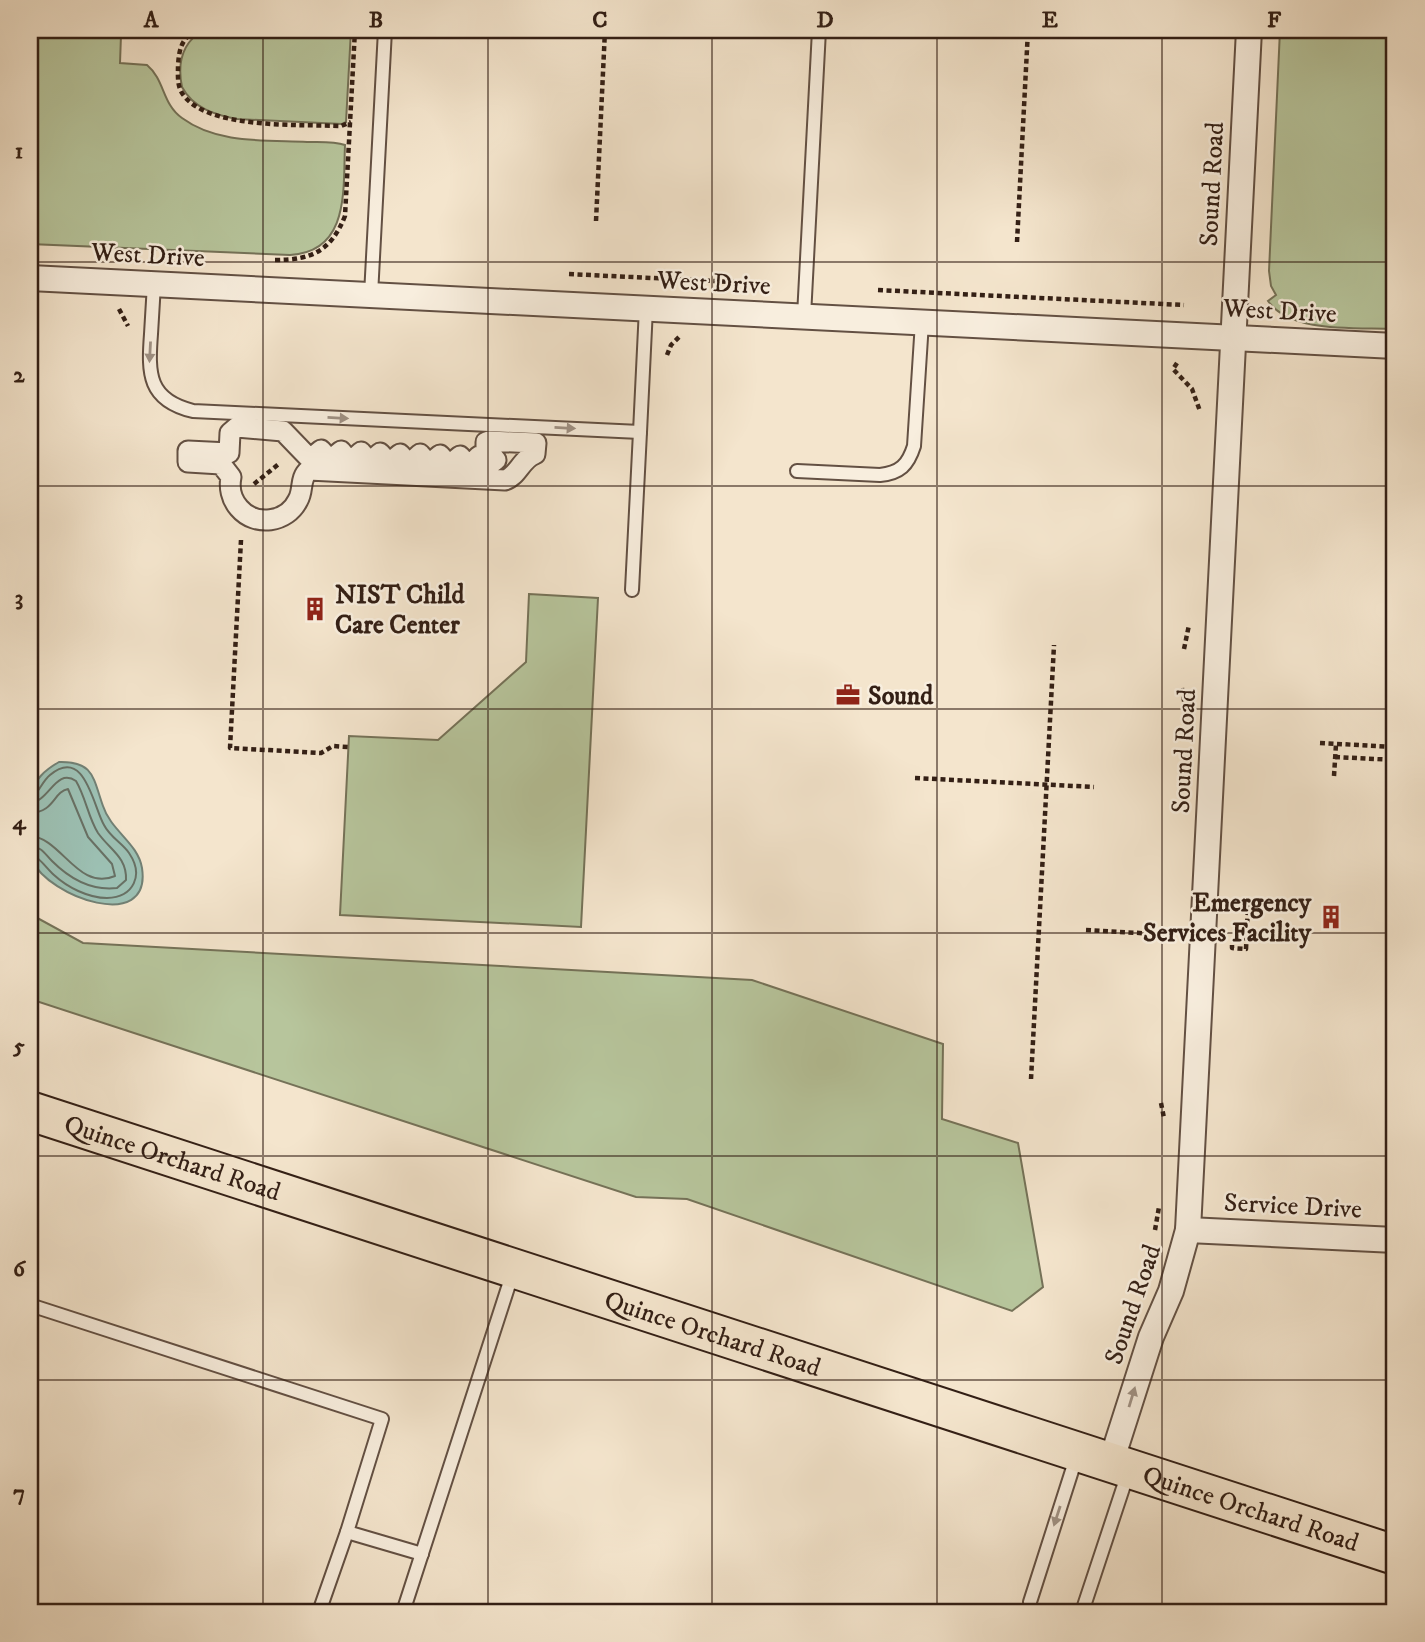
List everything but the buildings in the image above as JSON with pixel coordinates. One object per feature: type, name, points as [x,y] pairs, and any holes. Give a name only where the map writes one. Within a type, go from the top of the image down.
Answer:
[{"type":"main road","name":"Quince Orchard Road","points":[[30,1111],[1395,1555]]},
{"type":"street","name":"Sound Road","points":[[1106,1460],[1150,1337],[1171,1291],[1188,1230],[1249,30]]},
{"type":"street","name":"West Drive","points":[[30,278],[1395,346]]},
{"type":"street","points":[[237,427],[283,431],[310,459],[321,450],[330,460],[341,451],[350,461],[360,452],[370,462],[380,453],[390,463],[400,454],[409,464],[420,454],[429,464],[440,455],[449,465],[460,456],[469,466],[479,456],[488,466],[496,460],[486,448],[487,442],[536,443],[535,454],[525,460],[511,478],[505,480],[309,471],[303,478],[298,500],[286,514],[267,521],[254,518],[240,510],[234,502],[231,477],[227,469],[221,464],[188,462],[188,451],[229,453],[230,433],[237,427]]},
{"type":"street","name":"Service Drive","points":[[1188,1230],[1395,1240]]},
{"type":"lane","points":[[371,295],[385,30]]},
{"type":"lane","points":[[804,316],[819,30]]},
{"type":"lane","points":[[154,284],[150,374],[164,398],[183,409],[640,432]]},
{"type":"lane","points":[[632,590],[646,308]]},
{"type":"lane","points":[[797,471],[880,475],[892,474],[902,469],[914,446],[922,322]]},
{"type":"lane","points":[[403,1612],[514,1268]]},
{"type":"lane","points":[[30,1305],[382,1419],[319,1612]]},
{"type":"lane","points":[[1030,1602],[1106,1460]]},
{"type":"lane","points":[[1082,1612],[1106,1460]]},
{"type":"lane","points":[[347,1531],[422,1555]]},
{"type":"path","points":[[196,30],[188,35],[180,46],[178,83],[183,94],[197,107],[215,116],[237,121],[341,126],[351,122]]},
{"type":"path","points":[[273,260],[296,260],[322,250],[339,231],[345,216],[355,30]]},
{"type":"path","points":[[596,221],[605,30]]},
{"type":"path","points":[[1017,242],[1028,30]]},
{"type":"path","points":[[869,289],[1184,305]]},
{"type":"path","points":[[112,304],[125,317],[129,329]]},
{"type":"path","points":[[1180,359],[1173,369],[1192,389],[1200,418]]},
{"type":"path","points":[[254,518],[247,524],[241,536],[230,748],[321,752],[333,746],[348,747]]},
{"type":"path","points":[[1184,649],[1191,614]]},
{"type":"path","points":[[1031,1079],[1054,645]]},
{"type":"path","points":[[1320,743],[1395,747]]},
{"type":"path","points":[[1334,776],[1336,744]]},
{"type":"path","points":[[1335,757],[1395,760]]},
{"type":"path","points":[[915,778],[1094,787]]},
{"type":"path","points":[[1233,916],[1236,906],[1268,907]]},
{"type":"path","points":[[1232,937],[1231,948],[1246,949],[1248,906]]},
{"type":"path","points":[[1086,930],[1175,935]]},
{"type":"green space","points":[[30,30],[126,30],[126,35],[121,35],[120,63],[147,65],[175,112],[210,132],[242,139],[345,145],[343,198],[333,230],[324,243],[310,251],[290,255],[30,244]]},
{"type":"green space","points":[[203,30],[351,30],[346,122],[342,124],[237,119],[213,113],[198,105],[182,87],[180,70],[186,47]]},
{"type":"green space","points":[[1280,30],[1395,30],[1395,329],[1309,324],[1279,312],[1268,301],[1276,295],[1271,286],[1269,271]]},
{"type":"green space","points":[[529,594],[598,598],[581,927],[340,915],[349,736],[438,740],[526,662]]},
{"type":"green space","points":[[30,914],[83,943],[752,980],[943,1044],[942,1119],[1018,1143],[1043,1287],[1012,1311],[687,1199],[636,1197],[30,999]]},
{"type":"water","points":[[59,762],[71,762],[86,768],[94,780],[107,815],[140,859],[141,888],[131,900],[116,904],[97,903],[76,896],[42,874],[32,860],[28,838],[30,795],[41,776]]},
{"type":"place","name":"NIST Child Care Center","points":[[315,609]]},
{"type":"place","name":"Sound","points":[[848,695]]},
{"type":"place","name":"Emergency Services Facility","points":[[1331,917]]}]
